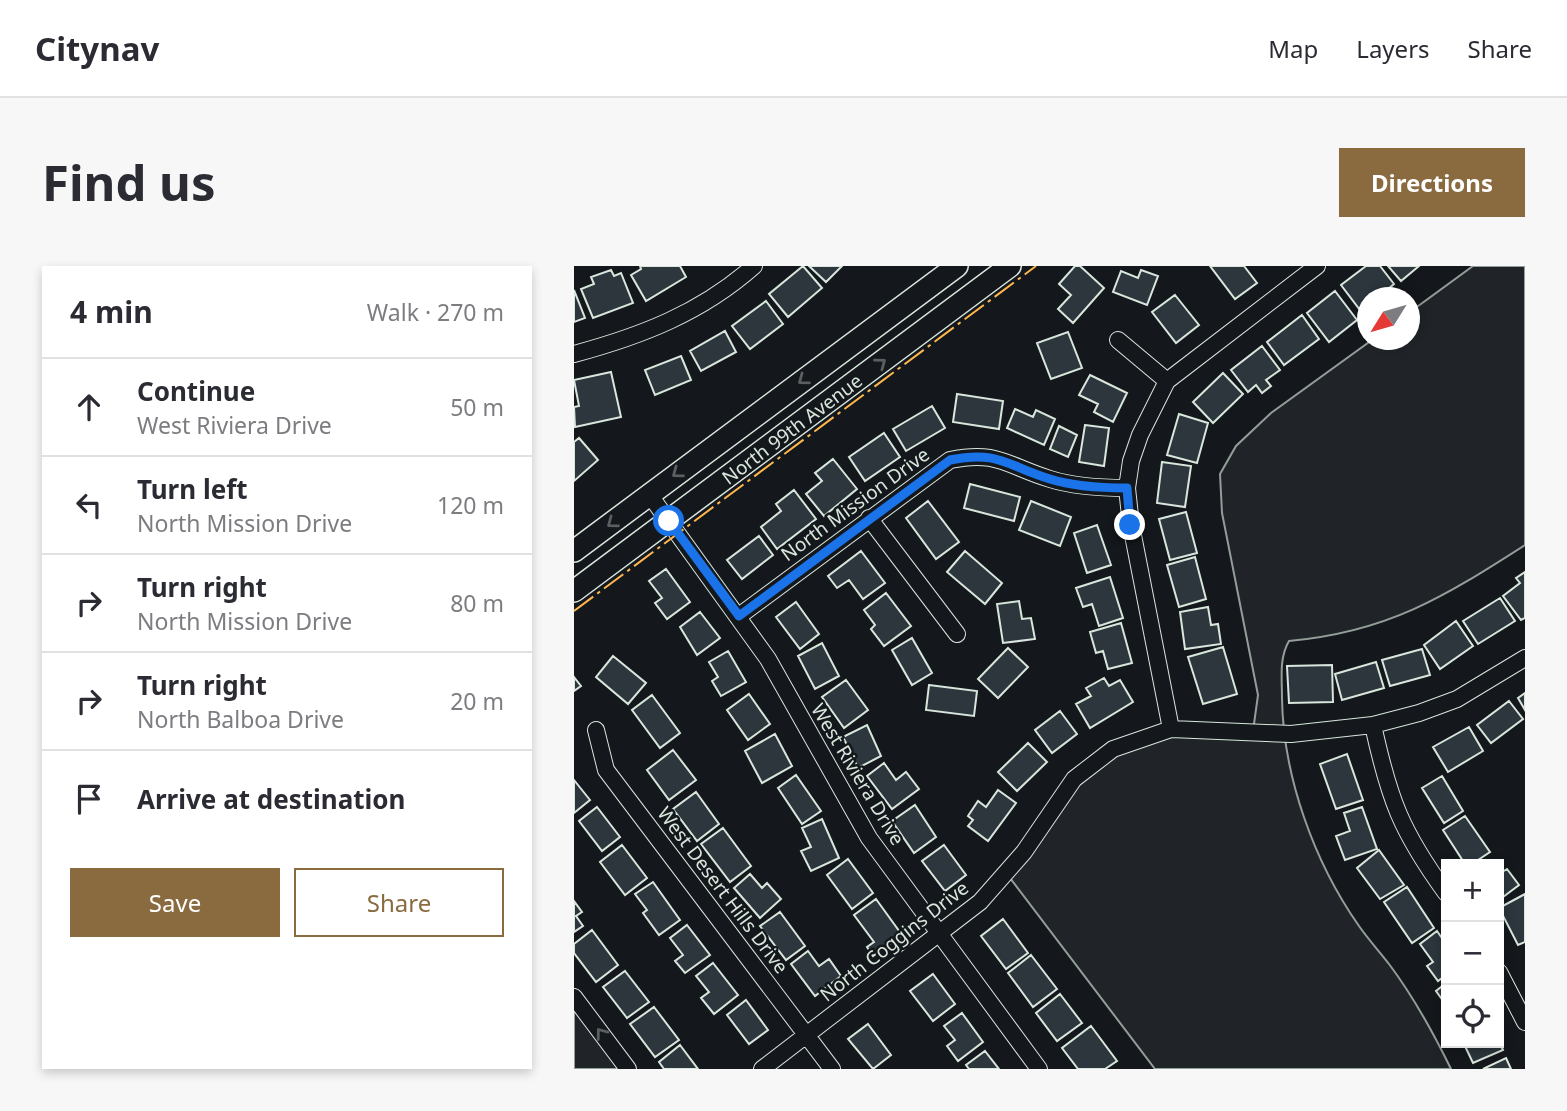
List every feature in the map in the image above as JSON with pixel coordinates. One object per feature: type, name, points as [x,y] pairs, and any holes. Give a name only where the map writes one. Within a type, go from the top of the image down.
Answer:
[{"type":"main road","name":"North 99th Avenue","points":[[574,551],[957,266]]},
{"type":"main road","name":"North 99th Avenue","points":[[574,591],[1010,266]]},
{"type":"street","points":[[574,354],[631,338],[664,324],[712,299],[754,266]]},
{"type":"street","points":[[1171,729],[1130,525],[1127,488],[1140,435],[1167,381],[1297,272],[1317,266]]},
{"type":"street","points":[[1118,340],[1167,381]]},
{"type":"street","name":"North Mission Drive","points":[[739,616],[950,460],[976,455],[1002,460],[1051,479],[1100,488],[1127,488]]},
{"type":"street","name":"West Riviera Drive","points":[[649,494],[768,659],[869,838],[938,936],[1039,1069]]},
{"type":"street","points":[[869,518],[957,634]]},
{"type":"street","name":"North Coggins Drive","points":[[762,1069],[980,902],[1007,874],[1074,779],[1112,749],[1171,729],[1291,734],[1373,725],[1457,699],[1525,658]]},
{"type":"street","points":[[1373,725],[1385,780],[1397,815],[1416,850],[1441,886]]},
{"type":"street","name":"West Desert Hills Drive","points":[[596,730],[606,770],[832,1069]]},
{"type":"street","points":[[1504,982],[1525,1022]]},
{"type":"street","points":[[574,998],[628,1069]]},
{"type":"shaded area","points":[[1473,266],[1525,266],[1525,545],[1468,581],[1414,609],[1356,630],[1289,641],[1282,668],[1282,698],[1288,758],[1295,788],[1315,846],[1343,901],[1406,989],[1451,1069],[1155,1069],[1007,874],[1056,802],[1133,740],[1253,731],[1258,695],[1222,513],[1220,474],[1236,446],[1271,413],[1358,350],[1420,350],[1420,305]]},
{"type":"shaded area","points":[[574,1009],[619,1069],[574,1069]]},
{"type":"building","points":[[640,266],[680,266],[686,277],[646,301],[631,275],[641,269]]},
{"type":"building","points":[[803,266],[822,288],[788,317],[769,294]]},
{"type":"building","points":[[809,266],[842,266],[826,282]]},
{"type":"building","points":[[1075,266],[1080,266],[1104,288],[1073,323],[1058,309],[1071,295],[1059,284]]},
{"type":"building","points":[[1210,266],[1244,266],[1257,283],[1235,299]]},
{"type":"building","points":[[1366,266],[1380,266],[1394,284],[1390,287],[1357,287],[1357,306],[1341,285]]},
{"type":"building","points":[[1388,266],[1419,266],[1401,281]]},
{"type":"building","points":[[611,270],[614,276],[621,273],[633,303],[593,318],[581,289],[594,284],[591,277]]},
{"type":"building","points":[[1141,270],[1158,276],[1147,305],[1113,292],[1121,271],[1138,278]]},
{"type":"building","points":[[574,290],[585,318],[574,322]]},
{"type":"building","points":[[1335,291],[1357,320],[1329,342],[1307,313]]},
{"type":"building","points":[[1175,295],[1199,325],[1176,343],[1152,312]]},
{"type":"building","points":[[766,301],[783,324],[750,349],[732,326]]},
{"type":"building","points":[[1302,315],[1319,339],[1284,365],[1267,342]]},
{"type":"building","points":[[725,331],[736,352],[701,371],[690,351]]},
{"type":"building","points":[[1068,332],[1082,368],[1051,379],[1037,343]]},
{"type":"building","points":[[1262,346],[1280,370],[1266,380],[1271,386],[1262,393],[1256,385],[1248,392],[1231,370]]},
{"type":"building","points":[[681,356],[691,380],[655,395],[645,370]]},
{"type":"building","points":[[611,372],[621,417],[575,427],[574,407],[579,406],[574,380]]},
{"type":"building","points":[[1223,373],[1243,394],[1213,423],[1193,402]]},
{"type":"building","points":[[1090,375],[1127,393],[1113,422],[1094,412],[1098,404],[1079,395]]},
{"type":"building","points":[[957,394],[1003,401],[999,429],[953,422]]},
{"type":"building","points":[[932,406],[945,428],[906,451],[893,429]]},
{"type":"building","points":[[1015,409],[1033,417],[1036,410],[1055,419],[1044,445],[1007,428]]},
{"type":"building","points":[[1179,414],[1208,423],[1197,463],[1167,455]]},
{"type":"building","points":[[1085,425],[1109,428],[1104,466],[1079,462]]},
{"type":"building","points":[[1059,426],[1077,435],[1068,457],[1050,449]]},
{"type":"building","points":[[884,433],[900,457],[865,481],[849,457]]},
{"type":"building","points":[[579,438],[598,460],[574,481],[574,442]]},
{"type":"building","points":[[833,459],[857,489],[824,516],[806,494],[822,481],[815,473]]},
{"type":"building","points":[[1162,462],[1191,466],[1185,507],[1157,503]]},
{"type":"building","points":[[970,484],[1020,497],[1014,521],[964,508]]},
{"type":"building","points":[[794,490],[816,519],[777,549],[761,527],[781,511],[776,504]]},
{"type":"building","points":[[928,501],[959,542],[936,559],[906,518]]},
{"type":"building","points":[[1031,501],[1071,517],[1060,546],[1019,530]]},
{"type":"building","points":[[1186,512],[1197,553],[1170,560],[1159,519]]},
{"type":"building","points":[[1097,525],[1111,565],[1087,573],[1074,533]]},
{"type":"building","points":[[759,536],[773,555],[742,579],[727,560]]},
{"type":"building","points":[[861,551],[885,583],[863,599],[849,580],[837,588],[828,576]]},
{"type":"building","points":[[965,551],[1002,583],[985,604],[947,572]]},
{"type":"building","points":[[1195,557],[1206,599],[1179,607],[1167,565]]},
{"type":"building","points":[[666,569],[690,602],[667,619],[655,603],[662,598],[649,581]]},
{"type":"building","points":[[1525,572],[1525,618],[1521,620],[1503,596],[1520,583],[1516,578]]},
{"type":"building","points":[[1110,577],[1123,618],[1099,626],[1092,604],[1083,607],[1076,588]]},
{"type":"building","points":[[886,593],[911,626],[884,646],[871,629],[875,625],[864,610]]},
{"type":"building","points":[[1500,598],[1515,621],[1478,644],[1463,621]]},
{"type":"building","points":[[1019,601],[1022,619],[1031,618],[1035,639],[1003,643],[997,604]]},
{"type":"building","points":[[796,602],[819,634],[800,649],[776,617]]},
{"type":"building","points":[[1208,607],[1211,625],[1218,624],[1221,644],[1185,649],[1180,612]]},
{"type":"building","points":[[700,612],[720,638],[697,655],[680,627]]},
{"type":"building","points":[[1456,621],[1473,646],[1440,669],[1424,645]]},
{"type":"building","points":[[1121,623],[1132,663],[1108,669],[1103,651],[1096,653],[1090,632]]},
{"type":"building","points":[[912,638],[932,673],[912,685],[892,650]]},
{"type":"building","points":[[822,643],[839,676],[815,689],[798,656]]},
{"type":"building","points":[[1223,647],[1237,694],[1203,704],[1188,657]]},
{"type":"building","points":[[1008,648],[1028,667],[998,698],[978,679]]},
{"type":"building","points":[[1422,649],[1430,675],[1390,686],[1382,660]]},
{"type":"building","points":[[728,651],[746,682],[721,696],[712,681],[718,677],[709,662]]},
{"type":"building","points":[[613,656],[646,683],[628,704],[596,677]]},
{"type":"building","points":[[1376,662],[1384,688],[1342,700],[1335,674]]},
{"type":"building","points":[[1332,665],[1333,702],[1289,703],[1287,666]]},
{"type":"building","points":[[574,677],[581,686],[574,691]]},
{"type":"building","points":[[1104,678],[1109,686],[1120,680],[1133,702],[1090,728],[1076,704],[1091,696],[1086,688]]},
{"type":"building","points":[[846,680],[868,710],[844,728],[822,697]]},
{"type":"building","points":[[929,685],[977,691],[974,716],[926,710]]},
{"type":"building","points":[[1525,693],[1525,710],[1518,698]]},
{"type":"building","points":[[749,694],[770,724],[748,740],[727,710]]},
{"type":"building","points":[[652,695],[680,733],[660,748],[632,710]]},
{"type":"building","points":[[1509,701],[1523,719],[1491,743],[1477,725]]},
{"type":"building","points":[[1060,711],[1077,734],[1052,753],[1035,730]]},
{"type":"building","points":[[867,725],[881,756],[858,768],[843,737]]},
{"type":"building","points":[[1469,727],[1483,751],[1448,772],[1433,747]]},
{"type":"building","points":[[775,734],[792,766],[762,783],[745,751]]},
{"type":"building","points":[[1028,743],[1047,762],[1017,791],[998,772]]},
{"type":"building","points":[[673,750],[696,780],[669,800],[647,770]]},
{"type":"building","points":[[1347,754],[1363,800],[1336,809],[1320,764]]},
{"type":"building","points":[[884,763],[896,780],[906,772],[919,789],[892,809],[867,776]]},
{"type":"building","points":[[796,775],[821,811],[802,824],[778,788]]},
{"type":"building","points":[[1442,776],[1463,811],[1444,823],[1422,788]]},
{"type":"building","points":[[574,780],[590,800],[574,813]]},
{"type":"building","points":[[998,790],[1016,803],[988,841],[968,826],[973,820],[968,816],[978,801],[986,807]]},
{"type":"building","points":[[696,792],[719,824],[697,841],[673,809]]},
{"type":"building","points":[[915,805],[936,837],[914,853],[892,821]]},
{"type":"building","points":[[597,807],[620,837],[602,851],[579,821]]},
{"type":"building","points":[[1362,807],[1377,849],[1345,860],[1336,836],[1350,831],[1344,813]]},
{"type":"building","points":[[1465,816],[1490,852],[1480,859],[1462,859],[1443,830]]},
{"type":"building","points":[[822,819],[839,858],[811,871],[801,851],[811,847],[802,828]]},
{"type":"building","points":[[723,828],[751,866],[730,882],[701,844]]},
{"type":"building","points":[[622,845],[647,878],[625,895],[600,862]]},
{"type":"building","points":[[944,845],[966,875],[945,891],[922,861]]},
{"type":"building","points":[[1379,850],[1404,885],[1380,899],[1357,868]]},
{"type":"building","points":[[848,859],[873,893],[852,909],[827,875]]},
{"type":"building","points":[[1507,869],[1519,885],[1504,896],[1504,871]]},
{"type":"building","points":[[750,874],[762,888],[767,883],[781,899],[760,918],[734,888]]},
{"type":"building","points":[[653,882],[680,920],[659,935],[643,913],[647,910],[635,894]]},
{"type":"building","points":[[1407,887],[1434,928],[1412,943],[1384,902]]},
{"type":"building","points":[[1525,894],[1525,942],[1518,945],[1504,918],[1504,905]]},
{"type":"building","points":[[876,899],[902,935],[873,956],[867,947],[874,942],[854,915]]},
{"type":"building","points":[[574,901],[582,912],[576,916],[583,926],[574,932]]},
{"type":"building","points":[[780,912],[805,946],[786,960],[760,926]]},
{"type":"building","points":[[1003,919],[1028,953],[1006,969],[981,936]]},
{"type":"building","points":[[687,925],[710,955],[685,973],[675,961],[683,955],[670,938]]},
{"type":"building","points":[[592,930],[618,965],[596,982],[574,953],[574,944]]},
{"type":"building","points":[[1437,931],[1441,937],[1441,979],[1438,981],[1427,966],[1433,962],[1420,944]]},
{"type":"building","points":[[808,951],[819,966],[829,959],[841,976],[815,996],[791,964]]},
{"type":"building","points":[[1031,955],[1057,989],[1033,1007],[1008,973]]},
{"type":"building","points":[[713,963],[738,995],[714,1014],[701,998],[709,992],[696,976]]},
{"type":"building","points":[[625,971],[649,1002],[627,1018],[603,987]]},
{"type":"building","points":[[933,974],[955,1004],[933,1021],[910,991]]},
{"type":"building","points":[[1060,994],[1082,1023],[1057,1041],[1036,1013]]},
{"type":"building","points":[[746,1000],[768,1030],[749,1044],[727,1015]]},
{"type":"building","points":[[654,1007],[679,1040],[655,1057],[630,1024]]},
{"type":"building","points":[[962,1013],[983,1042],[958,1061],[947,1046],[955,1040],[944,1026]]},
{"type":"building","points":[[868,1024],[891,1055],[873,1069],[848,1039]]},
{"type":"building","points":[[1091,1026],[1117,1061],[1105,1069],[1078,1069],[1062,1048]]},
{"type":"building","points":[[680,1045],[698,1069],[664,1069],[659,1062]]},
{"type":"building","points":[[1466,1048],[1502,1048],[1503,1050],[1473,1063]]},
{"type":"building","points":[[985,1051],[999,1069],[969,1069],[966,1065]]},
{"type":"building","points":[[1506,1058],[1511,1069],[1483,1069]]},
{"type":"power","points":[[574,611],[1036,266]]},
{"type":"route","points":[[669,521],[739,616],[908,488],[950,460],[976,455],[1002,460],[1051,479],[1100,488],[1127,488],[1130,525]]}]
